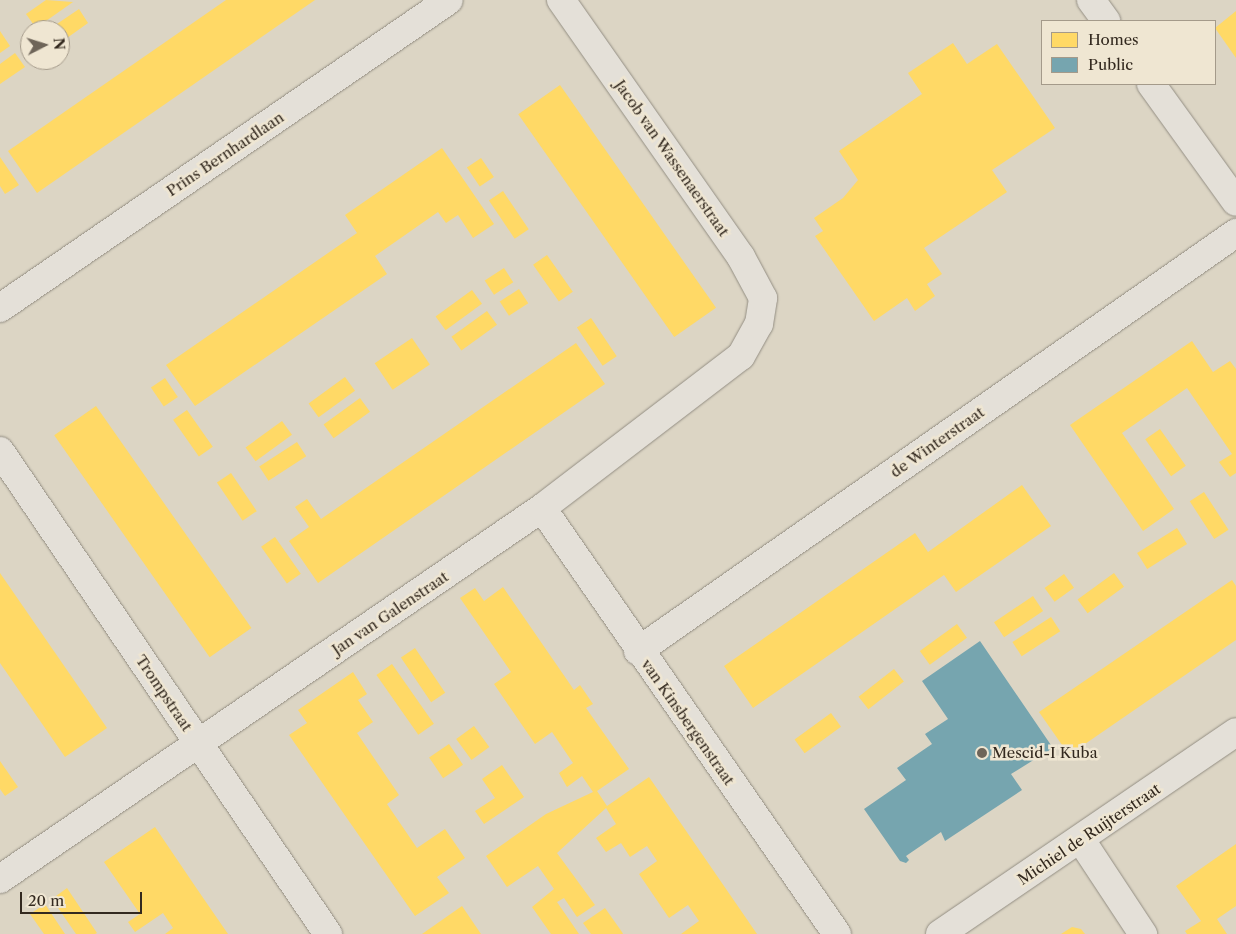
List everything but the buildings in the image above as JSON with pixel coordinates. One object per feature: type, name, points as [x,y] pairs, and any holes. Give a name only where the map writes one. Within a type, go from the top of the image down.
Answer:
[{"type":"street","name":"Prins Bernhardlaan","points":[[0,308],[449,0]]},
{"type":"street","name":"Jacob van Wassenaerstraat","points":[[561,0],[741,257],[763,298],[759,324]]},
{"type":"street","points":[[1091,0],[1105,20]]},
{"type":"street","points":[[1152,85],[1236,202]]},
{"type":"street","name":"de Winterstraat","points":[[638,651],[1236,233]]},
{"type":"street","name":"Jan van Galenstraat","points":[[0,879],[542,508],[741,356],[759,324]]},
{"type":"street","name":"Trompstraat","points":[[0,451],[328,934]]},
{"type":"street","name":"van Kinsbergenstraat","points":[[542,508],[638,651],[837,934]]},
{"type":"street","name":"Michiel de Ruijterstraat","points":[[940,934],[1081,840],[1236,732]]},
{"type":"street","points":[[1081,840],[1144,934]]},
{"type":"place","name":"Mescid-I Kuba","points":[[982,753]]}]
